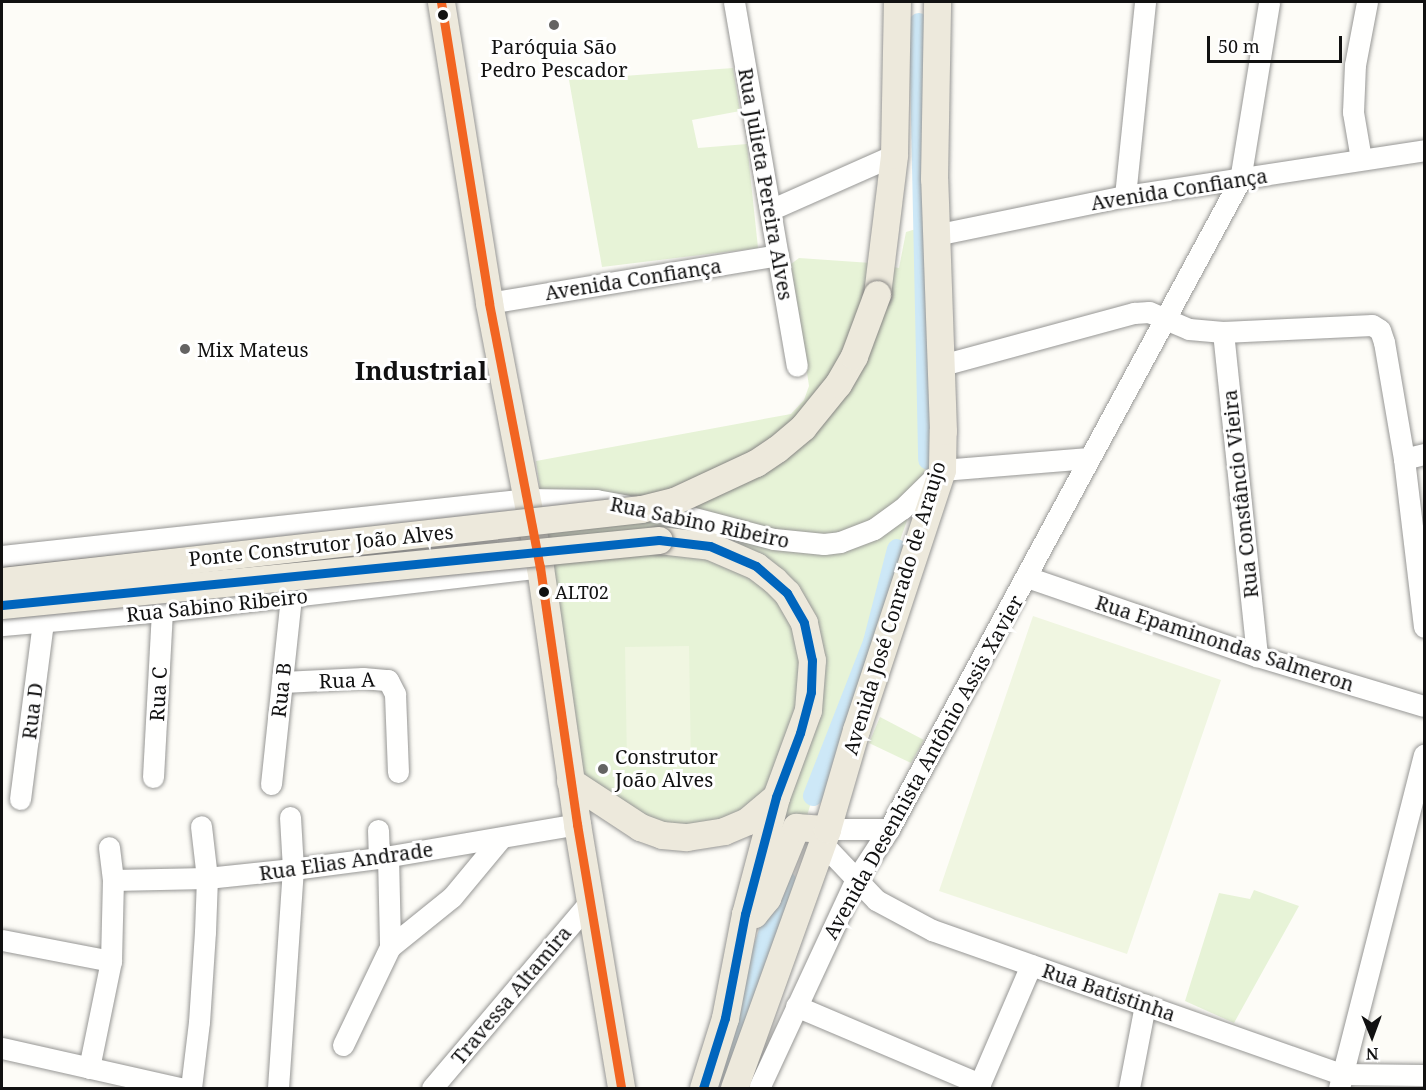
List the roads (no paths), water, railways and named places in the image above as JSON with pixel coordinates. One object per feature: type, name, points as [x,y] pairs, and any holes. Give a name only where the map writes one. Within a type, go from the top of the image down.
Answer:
[{"type":"main road","points":[[441,2],[489,303],[540,567],[576,824],[621,1089]]},
{"type":"main road","points":[[894,155],[897,2]]},
{"type":"main road","name":"Avenida José Conrado de Araujo","points":[[734,1089],[824,836],[856,730],[942,470],[942,365],[935,235],[935,5]]},
{"type":"main road","name":"Ponte Construtor João Alves","points":[[2,581],[641,509],[674,501],[732,476],[777,449],[802,427],[838,384],[854,356],[877,294],[894,155]]},
{"type":"main road","name":"Ponte Construtor João Alves","points":[[2,605],[659,540],[694,543],[720,549],[756,566],[774,580],[787,593],[808,635],[812,660],[808,710],[776,797]]},
{"type":"main road","points":[[570,781],[640,827],[662,835],[687,837],[724,831],[747,821],[776,797]]},
{"type":"main road","points":[[703,1089],[725,1018],[745,914],[776,797]]},
{"type":"main road","points":[[745,914],[759,910],[767,898],[796,827],[824,836]]},
{"type":"street","name":"Rua Julieta Pereira Alves","points":[[734,2],[797,366]]},
{"type":"street","points":[[1125,196],[1145,2]]},
{"type":"street","name":"Avenida Desenhista Antônio Assis Xavier","points":[[759,1089],[855,881],[889,829],[1240,180],[1269,2]]},
{"type":"street","points":[[1361,159],[1353,112],[1354,65],[1367,2]]},
{"type":"street","name":"Avenida Confiança","points":[[935,235],[1125,196],[1425,150]]},
{"type":"street","points":[[770,210],[894,155]]},
{"type":"street","name":"Avenida Confiança","points":[[489,303],[778,255]]},
{"type":"street","points":[[942,365],[1134,313],[1149,312],[1189,329],[1223,332],[1372,325],[1380,330],[1384,342],[1404,459],[1425,627]]},
{"type":"street","name":"Rua Constâncio Vieira","points":[[1223,332],[1257,656]]},
{"type":"street","points":[[1404,459],[1425,454]]},
{"type":"street","points":[[942,470],[1089,458]]},
{"type":"street","name":"Rua Sabino Ribeiro","points":[[2,556],[528,499],[596,500],[690,517],[774,539],[824,544],[840,542],[874,529],[902,509],[942,470]]},
{"type":"street","name":"Rua Sabino Ribeiro","points":[[2,625],[162,611],[540,567]]},
{"type":"street","name":"Rua Epaminondas Salmeron","points":[[1027,577],[1257,656],[1425,706]]},
{"type":"street","name":"Rua B","points":[[270,784],[291,597]]},
{"type":"street","name":"Rua C","points":[[153,777],[162,611]]},
{"type":"street","name":"Rua D","points":[[20,799],[43,623]]},
{"type":"street","name":"Rua A","points":[[283,682],[382,678],[388,680],[395,694],[398,772]]},
{"type":"street","points":[[1340,1081],[1425,755]]},
{"type":"street","points":[[278,1089],[293,869],[290,817]]},
{"type":"street","name":"Rua Elias Andrade","points":[[113,880],[207,878],[293,869],[384,857],[576,824]]},
{"type":"street","points":[[191,1089],[200,1012],[207,878],[201,826]]},
{"type":"street","points":[[824,836],[889,829]]},
{"type":"street","points":[[378,830],[384,857],[390,947]]},
{"type":"street","name":"Rua Batistinha","points":[[824,836],[855,881],[876,900],[914,921],[1145,1005],[1340,1081],[1425,1075]]},
{"type":"street","points":[[343,1044],[390,947],[452,897],[501,838]]},
{"type":"street","points":[[89,1068],[111,961],[113,880],[109,847]]},
{"type":"street","name":"Travessa Altamira","points":[[432,1089],[590,902]]},
{"type":"street","points":[[2,940],[111,961]]},
{"type":"street","points":[[796,1006],[979,1087],[1031,965]]},
{"type":"street","points":[[1129,1089],[1145,1005]]},
{"type":"street","points":[[2,1048],[180,1089]]},
{"type":"waterway","points":[[919,23],[928,460]]},
{"type":"waterway","points":[[813,796],[873,642],[897,549]]},
{"type":"waterway","points":[[720,1075],[786,881]]},
{"type":"place","name":"Paróquia São Pedro Pescador","points":[[554,25]]},
{"type":"place","name":"Mix Mateus","points":[[185,349]]},
{"type":"place","name":"ALT02","points":[[544,592]]},
{"type":"place","name":"Construtor João Alves","points":[[603,769]]},
{"type":"district","name":"Industrial","points":[[421,371]]}]
